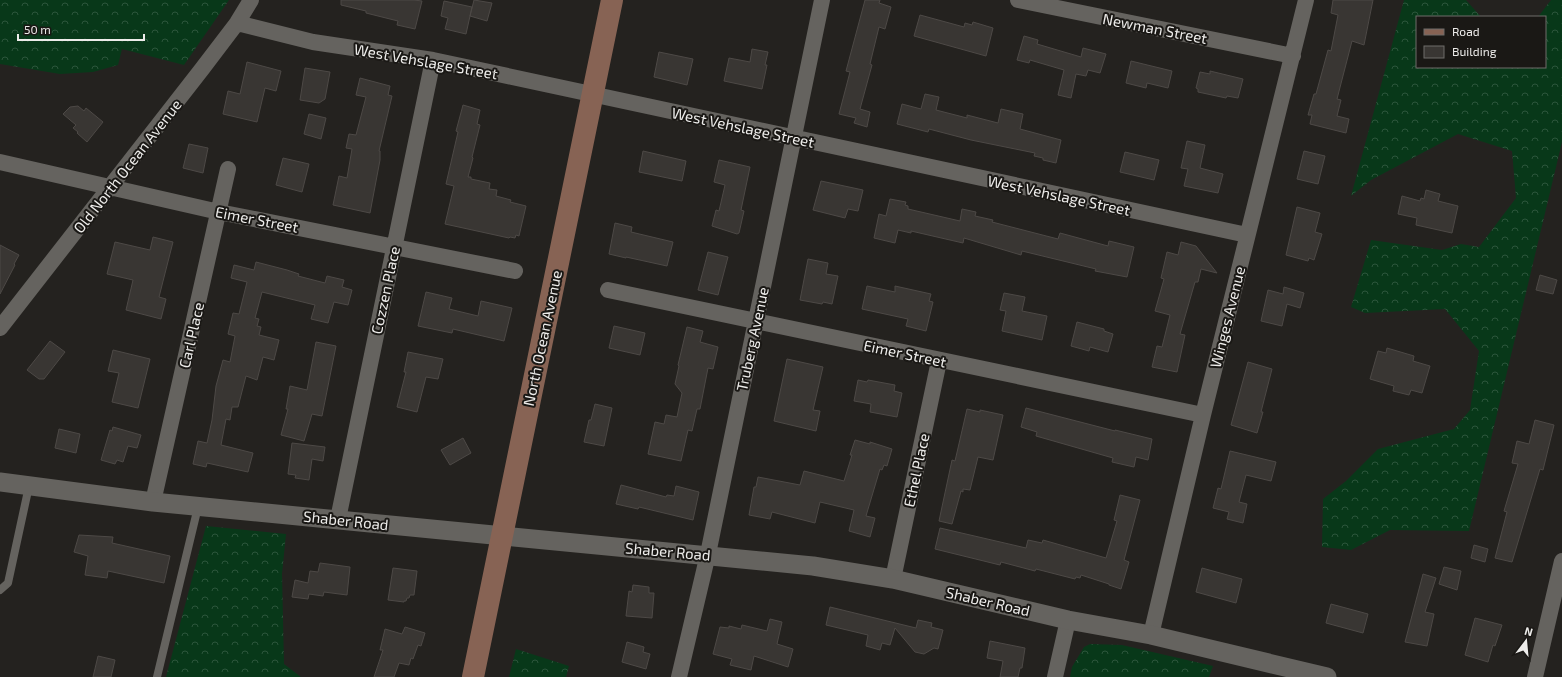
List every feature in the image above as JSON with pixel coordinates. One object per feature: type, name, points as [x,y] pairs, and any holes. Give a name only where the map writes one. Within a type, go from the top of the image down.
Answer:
[{"type":"main road","name":"North Ocean Avenue","points":[[473,677],[612,0]]},
{"type":"street","name":"Old North Ocean Avenue","points":[[2,322],[111,187],[237,23],[251,0]]},
{"type":"street","name":"Truberg Avenue","points":[[679,677],[708,554],[822,0]]},
{"type":"street","name":"Newman Street","points":[[1018,0],[1293,56]]},
{"type":"street","name":"Winges Avenue","points":[[1151,634],[1202,415],[1306,0]]},
{"type":"street","name":"West Vehslage Street","points":[[237,23],[313,42],[433,60],[794,139],[1248,235]]},
{"type":"street","name":"Cozzen Place","points":[[338,519],[433,60]]},
{"type":"street","name":"Eimer Street","points":[[0,162],[219,212],[515,271]]},
{"type":"street","name":"Carl Place","points":[[153,502],[228,169]]},
{"type":"street","name":"Eimer Street","points":[[608,290],[939,361],[1202,415]]},
{"type":"street","name":"Ethel Place","points":[[893,579],[939,361]]},
{"type":"street","name":"Shaber Road","points":[[0,482],[153,502],[708,554],[813,566],[893,579],[1068,620],[1151,634],[1327,677]]},
{"type":"street","points":[[1535,677],[1562,561]]},
{"type":"street","points":[[1056,677],[1068,620]]},
{"type":"lane","points":[[0,590],[8,583],[29,486]]},
{"type":"lane","points":[[157,677],[198,506]]},
{"type":"green space","points":[[0,0],[229,0],[184,65],[122,49],[118,65],[93,72],[60,74],[0,64]]},
{"type":"green space","points":[[1404,0],[1466,0],[1480,16],[1416,16],[1416,68],[1546,68],[1546,16],[1539,16],[1551,0],[1562,0],[1562,142],[1469,531],[1390,530],[1351,550],[1322,547],[1323,499],[1346,481],[1378,449],[1454,429],[1470,410],[1479,351],[1445,309],[1365,313],[1351,307],[1371,240],[1442,250],[1461,244],[1479,247],[1516,198],[1512,151],[1458,134],[1371,180],[1351,196]]},
{"type":"green space","points":[[206,526],[286,534],[282,574],[284,664],[301,677],[166,677]]},
{"type":"green space","points":[[1090,644],[1122,645],[1213,666],[1209,677],[1070,677],[1072,667],[1084,647]]},
{"type":"green space","points":[[516,649],[569,666],[566,677],[509,677]]},
{"type":"building","points":[[341,0],[422,1],[415,29],[397,25],[398,21],[341,5]]},
{"type":"building","points":[[474,0],[492,3],[487,21],[470,16]]},
{"type":"building","points":[[865,0],[880,0],[879,3],[891,7],[885,29],[879,27],[870,64],[872,65],[860,109],[870,112],[867,127],[854,123],[856,118],[839,114],[850,72],[846,71]]},
{"type":"building","points":[[1333,0],[1373,0],[1364,45],[1352,41],[1337,99],[1341,100],[1337,116],[1349,119],[1346,133],[1310,124],[1312,115],[1308,115],[1314,94],[1316,94],[1328,50],[1331,51],[1338,15],[1331,13]]},
{"type":"building","points":[[444,1],[472,7],[466,34],[445,29],[448,18],[441,16]]},
{"type":"building","points":[[920,15],[964,27],[965,23],[972,25],[973,22],[993,28],[986,56],[914,36]]},
{"type":"building","points":[[1024,36],[1038,40],[1037,44],[1081,57],[1083,48],[1106,54],[1100,73],[1088,70],[1086,76],[1076,74],[1071,98],[1058,95],[1064,70],[1030,60],[1029,63],[1017,60]]},
{"type":"building","points":[[752,49],[768,52],[762,89],[724,81],[729,58],[750,62]]},
{"type":"building","points":[[659,52],[693,59],[687,85],[654,77]]},
{"type":"building","points":[[1131,61],[1172,71],[1168,88],[1147,83],[1146,88],[1126,83]]},
{"type":"building","points":[[247,62],[281,71],[276,91],[265,88],[257,122],[223,114],[228,91],[240,94]]},
{"type":"building","points":[[305,68],[330,72],[325,99],[319,103],[300,100]]},
{"type":"building","points":[[1210,71],[1243,79],[1238,98],[1227,96],[1226,98],[1198,92],[1198,89],[1196,88],[1200,72],[1210,74]]},
{"type":"building","points":[[360,78],[390,86],[388,95],[392,96],[379,151],[380,160],[370,213],[333,205],[339,176],[347,178],[352,149],[346,148],[349,134],[356,135],[366,97],[356,95]]},
{"type":"building","points":[[925,94],[939,97],[936,110],[967,118],[967,115],[998,123],[1001,109],[1023,114],[1020,129],[1061,140],[1056,163],[1034,156],[1035,153],[971,140],[929,129],[928,132],[897,124],[902,104],[921,109]]},
{"type":"building","points":[[463,105],[480,110],[477,124],[480,125],[468,177],[490,183],[489,189],[497,190],[496,196],[511,200],[510,202],[526,206],[519,236],[516,235],[515,238],[445,224],[454,186],[446,184],[458,132],[456,131]]},
{"type":"building","points":[[78,106],[84,111],[86,108],[103,122],[87,142],[73,128],[76,125],[63,114],[70,107]]},
{"type":"building","points":[[309,114],[326,118],[321,139],[304,134]]},
{"type":"building","points":[[1187,141],[1205,145],[1200,168],[1223,174],[1218,193],[1184,186],[1188,169],[1181,168]]},
{"type":"building","points":[[189,144],[208,148],[203,173],[183,168]]},
{"type":"building","points":[[643,151],[686,161],[682,181],[639,172]]},
{"type":"building","points":[[1304,151],[1325,156],[1318,184],[1297,179]]},
{"type":"building","points":[[1125,152],[1159,160],[1154,180],[1120,172]]},
{"type":"building","points":[[283,158],[309,164],[302,192],[276,185]]},
{"type":"building","points":[[719,160],[750,167],[741,210],[744,211],[739,233],[737,234],[712,226],[716,210],[719,211],[725,185],[714,182]]},
{"type":"building","points":[[821,181],[863,190],[858,211],[848,209],[845,218],[813,210]]},
{"type":"building","points":[[1426,190],[1440,194],[1438,201],[1458,206],[1452,233],[1416,225],[1417,218],[1398,214],[1402,196],[1420,201],[1421,198],[1424,199]]},
{"type":"building","points":[[890,199],[906,202],[905,205],[908,206],[908,209],[960,221],[962,209],[976,212],[975,216],[993,220],[992,222],[1058,239],[1060,233],[1108,246],[1109,241],[1134,247],[1127,277],[1095,271],[1096,269],[1022,251],[1021,255],[964,238],[963,243],[911,231],[911,233],[898,230],[895,243],[874,238],[879,214],[886,216]]},
{"type":"building","points":[[1297,207],[1320,213],[1315,232],[1322,234],[1314,260],[1309,258],[1308,261],[1286,255]]},
{"type":"building","points":[[615,223],[632,227],[631,232],[673,242],[667,266],[609,254]]},
{"type":"building","points":[[153,237],[173,242],[159,297],[166,299],[161,319],[126,310],[133,280],[107,274],[115,242],[150,250]]},
{"type":"building","points":[[1181,242],[1196,246],[1217,273],[1201,269],[1198,282],[1195,282],[1180,334],[1185,335],[1177,372],[1152,367],[1157,346],[1162,347],[1170,315],[1155,311],[1164,279],[1161,278],[1167,252],[1178,255]]},
{"type":"building","points":[[0,245],[19,255],[0,294]]},
{"type":"building","points":[[708,252],[728,257],[718,295],[698,290]]},
{"type":"building","points":[[808,259],[828,263],[826,274],[838,276],[832,304],[823,302],[822,304],[800,300]]},
{"type":"building","points":[[256,262],[287,270],[299,274],[298,276],[325,283],[327,276],[344,280],[342,287],[352,290],[348,305],[334,302],[328,323],[311,319],[315,305],[262,292],[255,318],[259,319],[257,326],[261,327],[259,335],[279,340],[274,360],[263,357],[257,380],[246,376],[238,407],[232,407],[230,420],[226,419],[221,445],[253,453],[248,472],[207,463],[206,467],[193,464],[198,441],[207,443],[212,420],[216,386],[223,360],[230,362],[235,336],[228,334],[233,313],[239,314],[247,282],[231,278],[234,265],[254,270]]},
{"type":"building","points":[[1540,275],[1557,280],[1553,294],[1536,290]]},
{"type":"building","points":[[867,286],[895,292],[895,286],[931,294],[929,301],[933,302],[926,331],[906,326],[908,319],[862,309]]},
{"type":"building","points":[[1284,287],[1304,293],[1300,308],[1287,304],[1282,326],[1261,321],[1268,290],[1283,294]]},
{"type":"building","points":[[426,292],[452,298],[449,309],[478,316],[481,301],[512,308],[504,341],[453,329],[452,333],[418,326]]},
{"type":"building","points":[[1004,293],[1025,297],[1022,311],[1047,316],[1042,340],[1002,331],[1006,311],[1000,310]]},
{"type":"building","points":[[1077,322],[1104,329],[1104,331],[1113,334],[1108,352],[1090,347],[1089,351],[1071,346]]},
{"type":"building","points":[[614,326],[645,333],[640,355],[609,348]]},
{"type":"building","points":[[687,327],[703,331],[700,342],[718,347],[713,369],[708,368],[700,409],[697,409],[692,431],[688,430],[681,461],[648,454],[655,422],[664,424],[666,415],[677,417],[682,393],[675,384]]},
{"type":"building","points":[[50,341],[65,352],[44,379],[39,379],[27,370]]},
{"type":"building","points":[[316,342],[336,346],[322,416],[312,414],[304,441],[281,435],[288,409],[286,409],[290,386],[307,390]]},
{"type":"building","points":[[1387,348],[1414,356],[1413,361],[1430,366],[1422,393],[1411,390],[1409,395],[1393,391],[1394,386],[1370,379],[1378,351],[1386,353]]},
{"type":"building","points":[[113,350],[150,359],[138,408],[112,402],[119,373],[108,371]]},
{"type":"building","points":[[408,352],[443,359],[438,379],[426,377],[417,412],[397,407],[406,372],[404,372]]},
{"type":"building","points":[[787,359],[823,367],[813,410],[820,411],[816,431],[774,421]]},
{"type":"building","points":[[1248,362],[1272,369],[1257,433],[1231,425]]},
{"type":"building","points":[[858,380],[867,382],[868,380],[895,385],[894,391],[902,393],[897,417],[870,412],[871,404],[854,401]]},
{"type":"building","points":[[595,404],[612,408],[604,446],[584,442],[589,420],[591,420]]},
{"type":"building","points":[[1026,408],[1152,439],[1148,460],[1136,457],[1134,467],[1112,462],[1113,458],[1036,436],[1037,432],[1021,427]]},
{"type":"building","points":[[967,409],[1003,415],[993,460],[978,457],[970,490],[963,489],[963,492],[961,491],[952,524],[939,521],[952,460],[955,461]]},
{"type":"building","points":[[1535,420],[1554,425],[1543,470],[1540,469],[1512,562],[1495,558],[1507,512],[1504,511],[1518,464],[1512,463],[1517,441],[1529,444]]},
{"type":"building","points":[[113,427],[141,435],[137,448],[128,446],[123,462],[117,460],[115,464],[101,460],[110,430],[112,431]]},
{"type":"building","points":[[59,429],[80,434],[76,453],[55,448]]},
{"type":"building","points":[[463,438],[471,453],[450,465],[441,450]]},
{"type":"building","points":[[855,440],[870,444],[870,442],[892,449],[887,466],[884,465],[882,470],[880,469],[866,516],[875,518],[870,537],[849,531],[854,510],[820,502],[815,523],[772,512],[770,519],[749,515],[754,487],[756,487],[758,477],[800,485],[804,471],[844,481]]},
{"type":"building","points":[[292,443],[325,447],[323,461],[312,459],[309,480],[295,478],[296,475],[288,474]]},
{"type":"building","points":[[1230,451],[1276,462],[1271,481],[1246,475],[1239,502],[1247,504],[1243,523],[1227,519],[1229,512],[1213,508],[1218,488],[1221,489]]},
{"type":"building","points":[[621,485],[666,497],[667,495],[674,496],[676,486],[699,492],[693,520],[639,507],[638,509],[616,504]]},
{"type":"building","points":[[1120,495],[1140,500],[1124,560],[1129,562],[1121,589],[1081,575],[1080,578],[1076,577],[1075,579],[1001,562],[1000,565],[935,549],[940,528],[1026,548],[1028,540],[1042,543],[1043,540],[1106,558],[1117,521],[1114,520]]},
{"type":"building","points":[[79,535],[113,537],[112,543],[170,556],[164,583],[108,571],[107,578],[85,575],[88,556],[74,552]]},
{"type":"building","points":[[1474,545],[1488,549],[1485,562],[1471,558]]},
{"type":"building","points":[[320,563],[350,567],[347,595],[324,592],[323,596],[309,594],[308,599],[292,597],[295,580],[308,583],[310,571],[318,572]]},
{"type":"building","points":[[1444,567],[1461,571],[1457,590],[1439,584]]},
{"type":"building","points":[[393,568],[417,571],[414,595],[410,595],[404,602],[388,600]]},
{"type":"building","points":[[1202,568],[1242,579],[1236,603],[1196,592]]},
{"type":"building","points":[[1423,574],[1436,578],[1425,612],[1434,614],[1427,646],[1405,642]]},
{"type":"building","points":[[633,585],[649,587],[649,593],[654,593],[652,618],[626,616],[629,591],[632,592]]},
{"type":"building","points":[[1331,604],[1368,614],[1363,633],[1326,623]]},
{"type":"building","points":[[830,607],[916,628],[918,620],[932,623],[931,627],[943,630],[938,649],[934,648],[924,654],[915,652],[895,628],[890,645],[882,643],[880,650],[866,646],[868,635],[826,625]]},
{"type":"building","points":[[1475,618],[1502,625],[1495,646],[1493,645],[1488,662],[1465,655]]},
{"type":"building","points":[[770,619],[782,622],[777,644],[793,649],[788,667],[754,656],[751,670],[730,665],[732,659],[713,654],[720,627],[729,628],[729,626],[741,629],[742,625],[767,631]]},
{"type":"building","points":[[405,627],[425,633],[421,646],[418,645],[413,659],[411,658],[409,665],[399,663],[394,677],[374,677],[383,650],[380,650],[385,629],[402,634]]},
{"type":"building","points":[[990,641],[1025,648],[1022,668],[1020,668],[1018,677],[1000,677],[1003,661],[987,658]]},
{"type":"building","points":[[627,642],[644,647],[643,652],[650,654],[646,669],[622,662]]},
{"type":"building","points":[[98,656],[115,660],[111,677],[93,677]]}]
